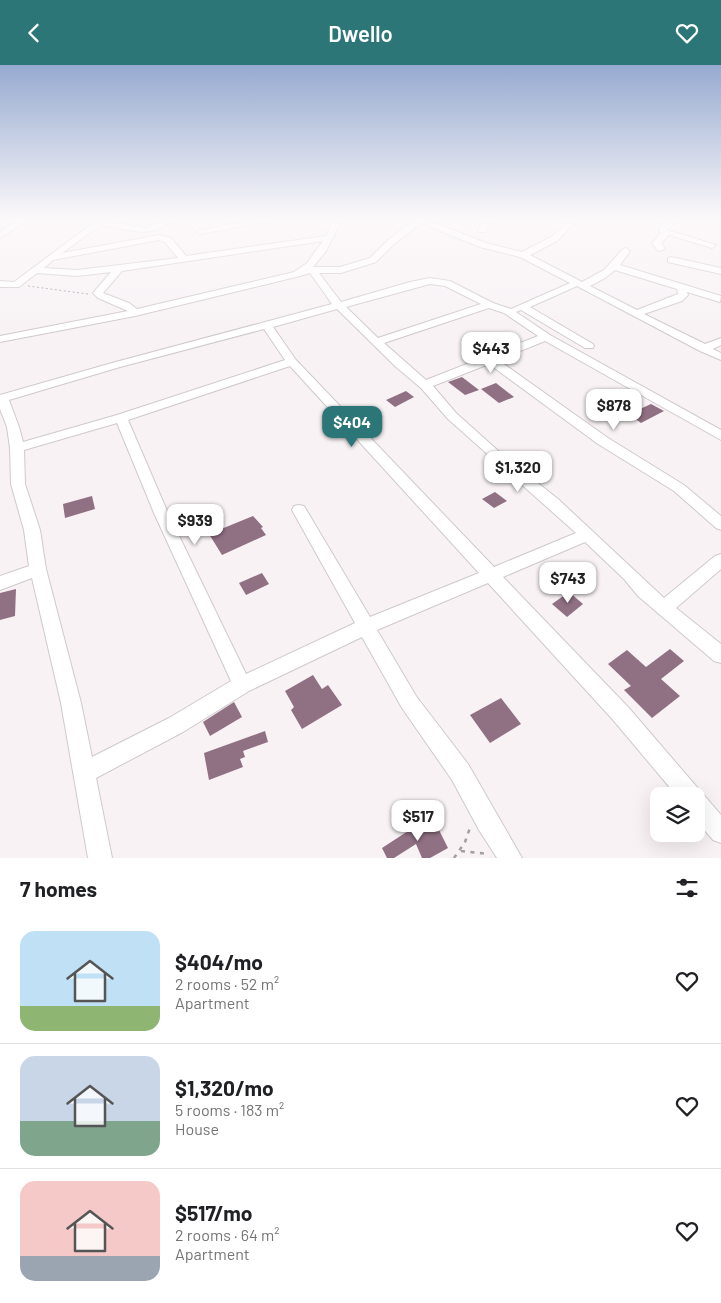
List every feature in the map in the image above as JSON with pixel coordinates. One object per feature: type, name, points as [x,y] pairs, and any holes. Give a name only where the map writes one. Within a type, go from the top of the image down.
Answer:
[{"type":"street","points":[[0,296],[50,258],[55,257]]},
{"type":"street","points":[[35,270],[77,273],[119,269],[183,258],[205,257]]},
{"type":"street","points":[[309,271],[316,257]]},
{"type":"street","points":[[0,339],[134,313],[309,271],[340,270],[373,260],[377,257]]},
{"type":"street","points":[[527,257],[721,357]]},
{"type":"street","points":[[508,311],[523,307],[580,284],[596,281],[607,271],[616,267],[622,257]]},
{"type":"street","points":[[671,260],[721,271]]},
{"type":"street","points":[[616,267],[720,299]]},
{"type":"street","points":[[119,269],[99,291],[99,295],[130,307],[134,313]]},
{"type":"street","points":[[309,271],[338,305],[376,342],[425,385],[452,415],[630,574],[644,591],[721,655]]},
{"type":"street","points":[[440,282],[451,274]]},
{"type":"street","points":[[100,858],[71,703],[38,569],[32,530],[18,484],[17,448],[13,427],[1,399],[116,365],[413,284],[440,282],[447,283],[489,305],[508,311],[546,337],[721,436]]},
{"type":"street","points":[[0,284],[15,285]]},
{"type":"street","points":[[636,313],[679,299],[683,295],[682,287]]},
{"type":"street","points":[[376,342],[489,305]]},
{"type":"street","points":[[523,307],[589,346]]},
{"type":"street","points":[[267,325],[292,362],[621,714],[683,787]]},
{"type":"street","points":[[425,385],[546,337]]},
{"type":"street","points":[[704,349],[721,341]]},
{"type":"street","points":[[491,360],[603,441],[679,487],[721,525]]},
{"type":"street","points":[[17,448],[121,418],[292,362]]},
{"type":"street","points":[[121,418],[161,513],[242,685]]},
{"type":"street","points":[[299,510],[367,626],[408,702],[460,772],[506,853]]},
{"type":"street","points":[[83,773],[176,725],[242,685],[367,626],[587,535]]},
{"type":"street","points":[[665,607],[721,560]]},
{"type":"street","points":[[0,583],[38,569]]},
{"type":"street","points":[[705,813],[721,832]]},
{"type":"path","points":[[15,285],[99,295]]},
{"type":"path","points":[[454,858],[461,851],[469,834],[476,799]]},
{"type":"path","points":[[461,851],[486,855],[506,853]]},
{"type":"building","points":[[462,377],[479,390],[465,395],[448,382]]},
{"type":"building","points":[[496,383],[514,397],[499,403],[481,389]]},
{"type":"building","points":[[406,391],[414,397],[395,407],[386,400]]},
{"type":"building","points":[[651,404],[664,411],[641,423],[629,414]]},
{"type":"building","points":[[495,492],[507,501],[494,508],[482,499]]},
{"type":"building","points":[[92,496],[95,509],[65,518],[63,504]]},
{"type":"building","points":[[253,516],[263,527],[261,528],[266,535],[222,555],[209,534]]},
{"type":"building","points":[[262,573],[269,584],[246,595],[239,583]]},
{"type":"building","points":[[16,589],[15,616],[0,620],[0,593]]},
{"type":"building","points":[[569,592],[583,604],[567,617],[552,604]]},
{"type":"building","points":[[670,649],[684,661],[661,679],[680,696],[652,718],[624,690],[631,686],[608,664],[627,650],[646,667]]},
{"type":"building","points":[[313,675],[322,689],[328,685],[342,705],[302,729],[291,710],[294,707],[285,691]]},
{"type":"building","points":[[501,698],[521,724],[490,743],[470,715]]},
{"type":"building","points":[[234,702],[242,717],[210,736],[203,722]]},
{"type":"building","points":[[265,731],[268,742],[243,751],[245,757],[240,759],[243,767],[209,780],[204,753]]},
{"type":"building","points":[[434,820],[448,848],[430,858],[422,858],[416,844],[394,858],[387,858],[382,848],[405,833]]}]
